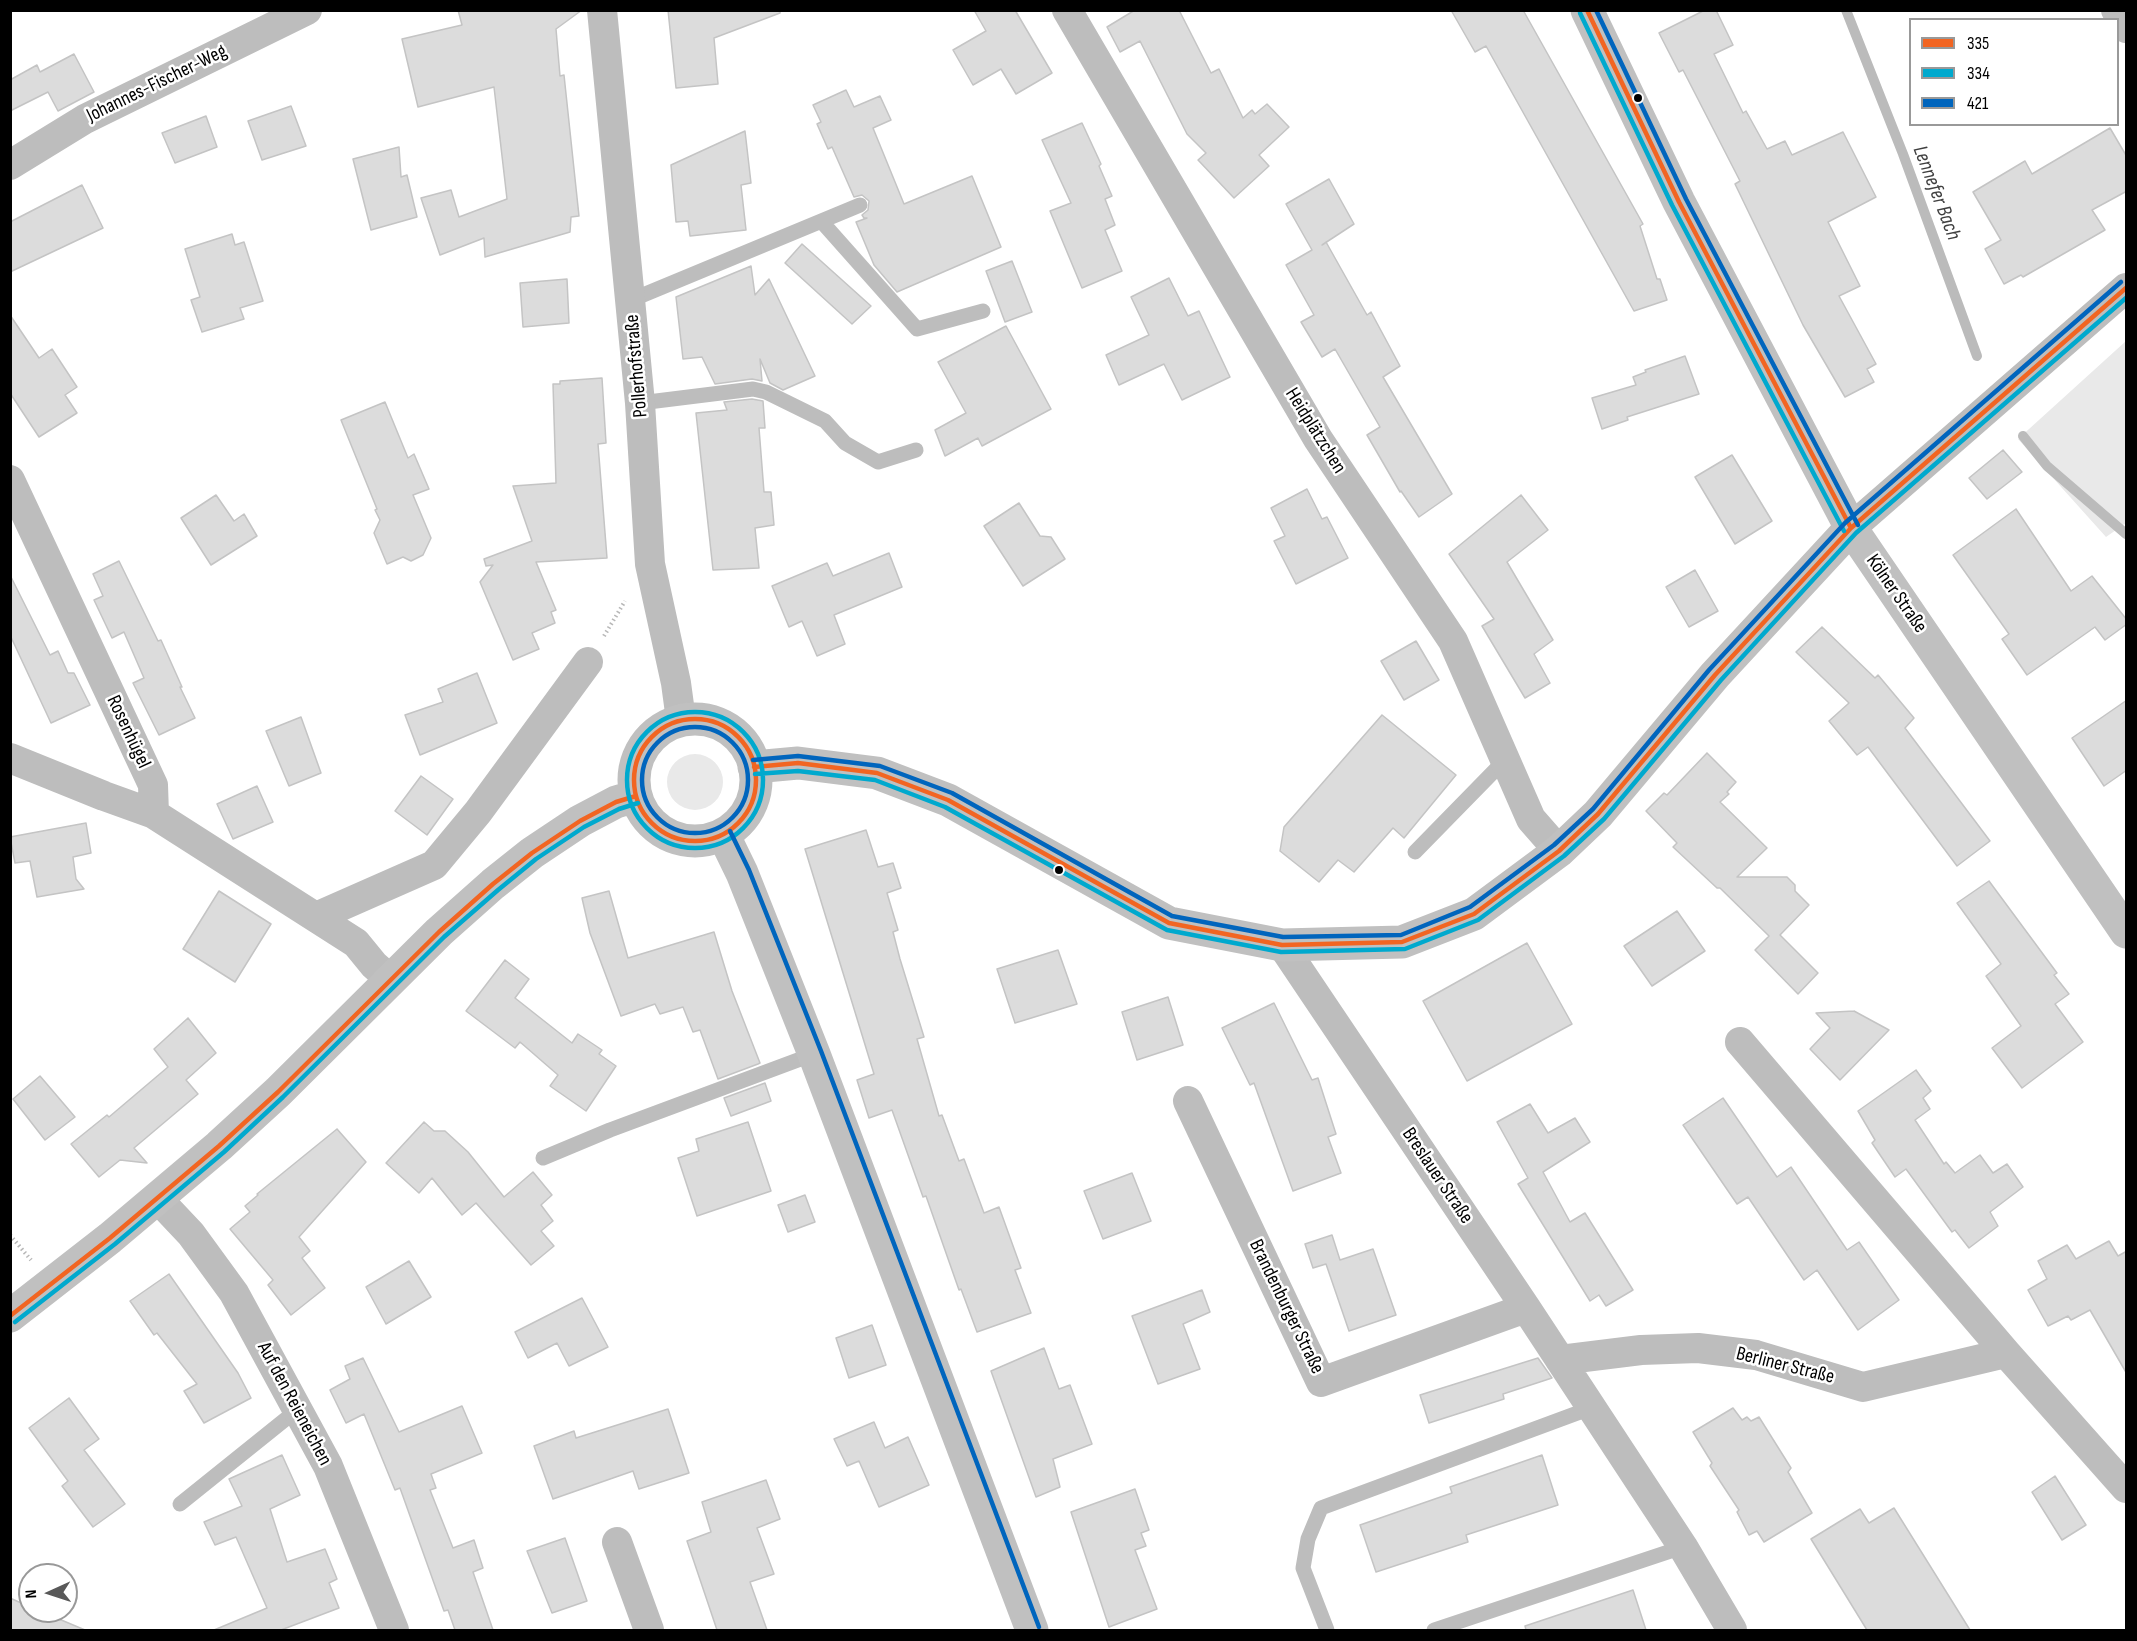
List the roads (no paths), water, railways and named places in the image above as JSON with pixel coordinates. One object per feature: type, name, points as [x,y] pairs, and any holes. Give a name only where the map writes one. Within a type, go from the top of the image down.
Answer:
[{"type":"main road","name":"Kölner Straße","points":[[1587,10],[1679,202],[1851,528],[2127,932]]},
{"type":"main road","points":[[754,767],[798,763],[877,773],[948,800],[1169,923],[1282,945],[1402,942],[1474,914],[1559,851],[1598,814],[1714,675],[1851,528]]},
{"type":"main road","points":[[681,720],[705,720],[728,728],[745,745],[754,767],[756,780],[750,806],[739,822],[723,834],[711,839],[683,840],[670,836],[649,820],[636,796],[634,771],[643,748],[659,730],[681,720]]},
{"type":"main road","points":[[10,1316],[158,1199],[278,1092],[465,908],[532,853],[580,821],[616,802],[636,796]]},
{"type":"main road","points":[[723,834],[742,873],[814,1054],[1032,1630]]},
{"type":"street","name":"Johannes-Fischer-Weg","points":[[10,165],[85,119],[307,10]]},
{"type":"street","name":"Pollerhofstraße","points":[[602,10],[640,403],[650,564],[676,683],[681,720]]},
{"type":"street","name":"Heidplätzchen","points":[[1067,10],[1318,439],[1454,641],[1531,819],[1559,851]]},
{"type":"street","points":[[2116,10],[2127,28]]},
{"type":"street","points":[[1851,528],[2127,288]]},
{"type":"street","name":"Rosenhügel","points":[[10,480],[153,784],[154,814]]},
{"type":"street","points":[[316,916],[434,865],[478,812],[588,662]]},
{"type":"street","points":[[10,758],[154,814],[356,943],[374,965],[391,980]]},
{"type":"street","name":"Breslauer Straße","points":[[1282,945],[1526,1308],[1683,1547],[1732,1630]]},
{"type":"street","points":[[1740,1042],[2006,1353],[2127,1488]]},
{"type":"street","name":"Brandenburger Straße","points":[[1188,1101],[1321,1382],[1526,1308]]},
{"type":"street","name":"Auf den Reieneichen","points":[[158,1199],[192,1234],[234,1293],[328,1466],[394,1630]]},
{"type":"street","name":"Berliner Straße","points":[[1560,1360],[1641,1350],[1698,1348],[1756,1355],[1863,1387],[2006,1353]]},
{"type":"street","points":[[617,1542],[642,1628]]},
{"type":"lane","points":[[631,300],[861,206]]},
{"type":"lane","points":[[822,222],[917,329],[983,311]]},
{"type":"lane","points":[[640,403],[753,389],[766,392],[825,421],[845,443],[878,462],[916,450]]},
{"type":"lane","points":[[1414,852],[1505,760]]},
{"type":"lane","points":[[543,1158],[814,1054]]},
{"type":"lane","points":[[1327,1630],[1303,1568],[1308,1539],[1321,1508],[1591,1408]]},
{"type":"lane","points":[[180,1504],[297,1410]]},
{"type":"lane","points":[[1434,1630],[1683,1547]]},
{"type":"waterway","name":"Lennefer Bach","points":[[1846,10],[1903,154],[1977,356]]},
{"type":"waterway","points":[[2023,436],[2047,466],[2126,534]]}]
